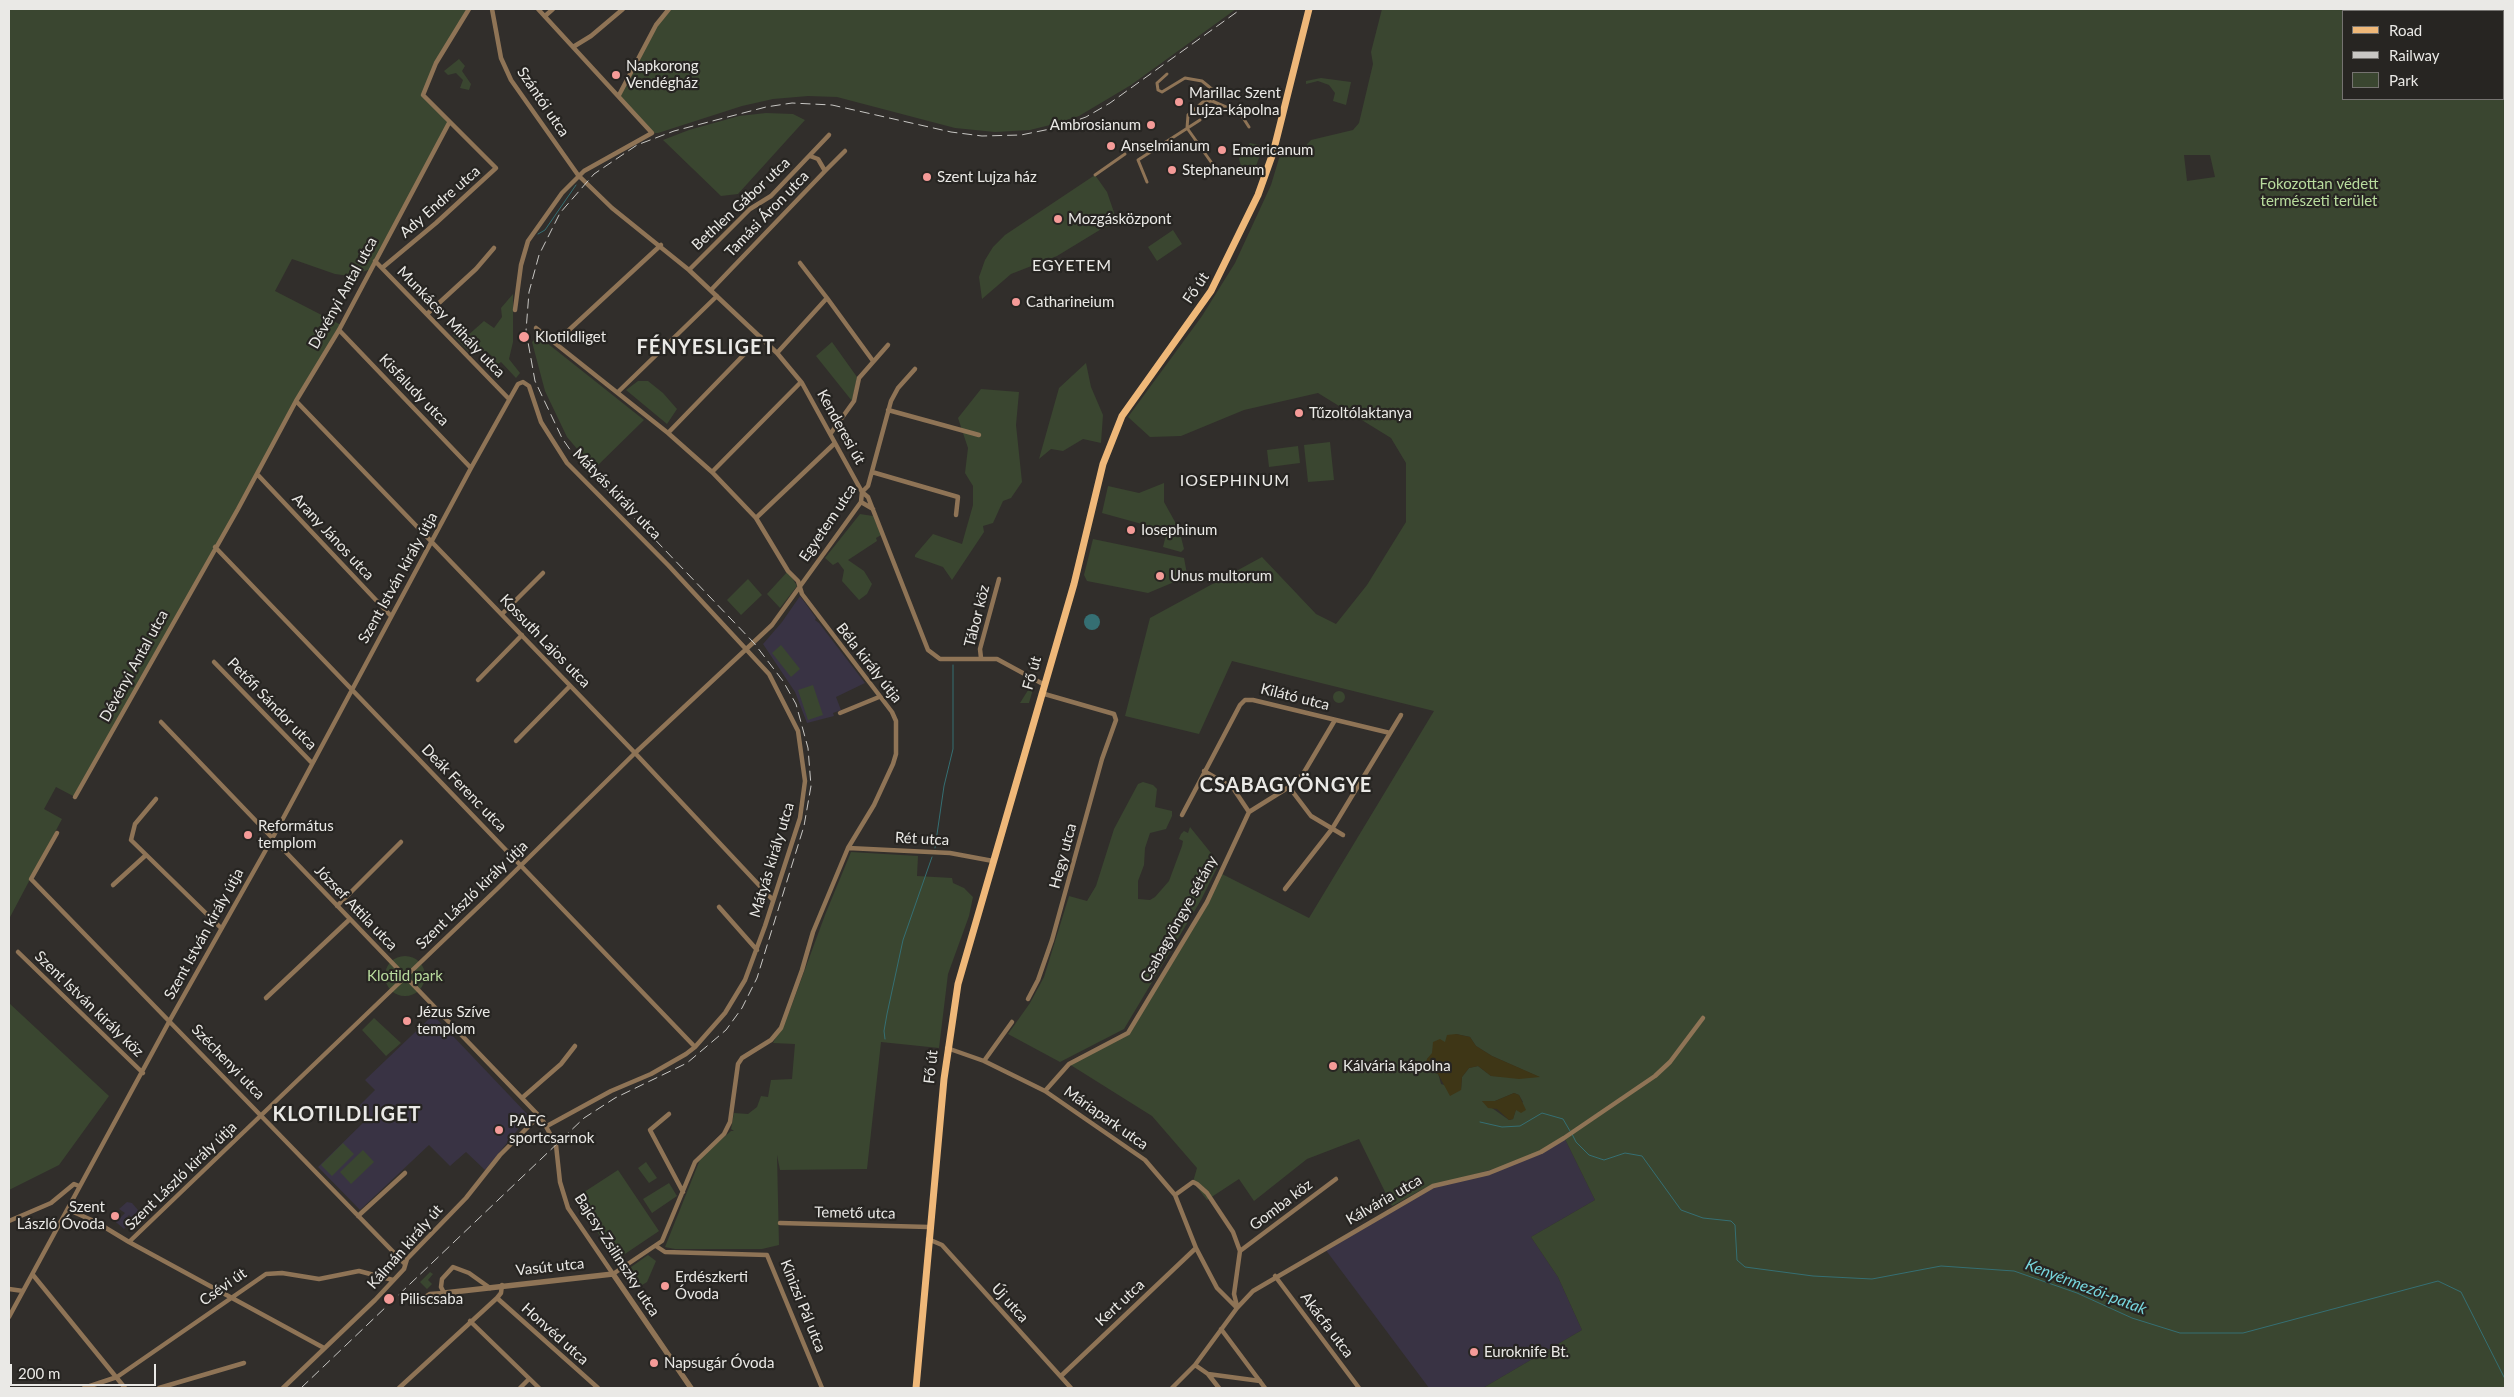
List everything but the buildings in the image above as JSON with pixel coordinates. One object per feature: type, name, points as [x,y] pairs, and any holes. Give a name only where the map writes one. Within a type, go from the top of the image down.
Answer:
[{"type":"main road","name":"Fő út","points":[[916,1388],[929,1227],[947,1048],[958,984],[1043,684],[1074,584],[1103,464],[1117,425],[1130,403],[1211,292],[1248,217],[1273,153],[1309,9]]},
{"type":"street","name":"Ady Endre utca","points":[[382,268],[436,223],[496,168],[482,152],[449,123],[422,95],[436,63],[469,9]]},
{"type":"street","name":"Szántói utca","points":[[492,9],[501,58],[511,80],[578,175]]},
{"type":"street","points":[[515,310],[521,264],[528,241],[578,175],[652,133],[538,9]]},
{"type":"street","points":[[544,16],[553,9]]},
{"type":"street","points":[[573,47],[591,36],[623,9]]},
{"type":"street","points":[[619,95],[656,25],[668,9]]},
{"type":"street","points":[[1167,74],[1157,83],[1158,90],[1162,92],[1186,78],[1202,81],[1212,90]]},
{"type":"street","points":[[1216,169],[1187,128],[1188,115],[1198,106],[1208,101],[1240,113],[1249,127]]},
{"type":"street","points":[[1147,182],[1138,160],[1200,120]]},
{"type":"street","name":"Dévényi Antal utca","points":[[74,798],[257,474],[296,401],[339,330],[449,123]]},
{"type":"street","name":"Bethlen Gábor utca","points":[[689,270],[750,209],[771,196],[829,135]]},
{"type":"street","points":[[825,171],[845,150]]},
{"type":"street","points":[[1095,175],[1125,154]]},
{"type":"street","name":"Tamási Áron utca","points":[[711,290],[825,171],[818,159],[810,156]]},
{"type":"street","name":"Kenderesi út","points":[[578,175],[612,208],[661,245],[711,290],[777,353],[801,382],[873,509],[928,650],[940,659],[997,659],[1043,684]]},
{"type":"street","points":[[556,342],[661,245]]},
{"type":"street","points":[[427,314],[476,269],[494,248]]},
{"type":"street","name":"Munkácsy Mihály utca","points":[[375,262],[509,400]]},
{"type":"street","points":[[800,263],[873,361]]},
{"type":"street","points":[[618,392],[717,296]]},
{"type":"street","points":[[777,353],[827,298]]},
{"type":"street","name":"Béla király útja","points":[[536,328],[668,433],[712,472],[756,518],[822,623],[895,716],[896,754],[879,796],[848,848],[813,932],[802,970],[781,1028],[771,1040],[742,1058],[738,1064],[728,1129],[695,1162],[666,1235],[656,1246],[613,1274]]},
{"type":"street","name":"Kisfaludy utca","points":[[339,330],[471,468]]},
{"type":"street","points":[[668,433],[761,337]]},
{"type":"street","points":[[831,433],[854,401],[859,378],[888,345]]},
{"type":"street","name":"Egyetem utca","points":[[748,649],[772,625],[861,502],[862,492],[868,486],[888,410],[898,388],[915,369]]},
{"type":"street","name":"Szent István király útja","points":[[9,1317],[68,1210],[79,1186],[143,1074],[170,1020],[272,839],[351,688],[433,541],[471,468],[518,384],[525,382]]},
{"type":"street","name":"Mátyás király utca","points":[[525,382],[530,388],[541,422],[567,463],[668,564],[769,674],[798,731],[803,752],[805,781],[800,818],[757,950],[745,980],[733,1002],[695,1047],[651,1074],[611,1091],[547,1126]]},
{"type":"street","points":[[712,472],[801,382]]},
{"type":"street","name":"Kossuth Lajos utca","points":[[296,401],[636,753],[773,900]]},
{"type":"street","points":[[888,410],[979,435]]},
{"type":"street","points":[[756,518],[836,443]]},
{"type":"street","points":[[872,472],[958,497],[956,515]]},
{"type":"street","name":"Arany János utca","points":[[257,474],[391,616]]},
{"type":"street","points":[[861,502],[873,509]]},
{"type":"street","name":"Deák Ferenc utca","points":[[216,547],[695,1047]]},
{"type":"street","points":[[502,614],[543,573]]},
{"type":"street","name":"Tábor köz","points":[[981,658],[980,649],[999,579]]},
{"type":"street","points":[[478,680],[522,635]]},
{"type":"street","name":"Szent László király útja","points":[[128,1242],[262,1116],[636,753],[748,649]]},
{"type":"street","name":"Petőfi Sándor utca","points":[[214,662],[312,763]]},
{"type":"street","points":[[516,741],[570,686]]},
{"type":"street","name":"Hegy utca","points":[[1028,999],[1042,971],[1052,940],[1116,717],[1041,693]]},
{"type":"street","points":[[840,712],[880,697]]},
{"type":"street","name":"Kilátó utca","points":[[1182,815],[1240,704],[1245,700],[1253,700],[1390,734]]},
{"type":"street","points":[[1285,889],[1332,829],[1401,714]]},
{"type":"street","points":[[1204,771],[1233,788],[1249,812],[1289,787],[1303,774],[1335,720]]},
{"type":"street","name":"József Attila utca","points":[[161,722],[547,1126]]},
{"type":"street","points":[[1289,787],[1311,816],[1343,835]]},
{"type":"street","points":[[156,799],[134,824],[132,840],[221,928]]},
{"type":"street","name":"Csabagyöngye sétány","points":[[1045,1090],[1069,1064],[1128,1033],[1207,902],[1249,812]]},
{"type":"street","name":"Széchenyi utca","points":[[57,833],[31,879],[405,1264]]},
{"type":"street","points":[[336,906],[401,842]]},
{"type":"street","name":"Rét utca","points":[[848,848],[961,854],[994,861]]},
{"type":"street","points":[[113,885],[146,855]]},
{"type":"street","points":[[719,907],[757,950]]},
{"type":"street","points":[[266,998],[350,919]]},
{"type":"street","name":"Szent István király köz","points":[[18,952],[143,1074]]},
{"type":"street","name":"Kálvária utca","points":[[1172,1388],[1195,1365],[1237,1308],[1253,1290],[1433,1186],[1480,1176],[1541,1152],[1655,1076],[1670,1062],[1703,1018]]},
{"type":"street","points":[[984,1061],[1012,1022]]},
{"type":"street","points":[[522,1098],[561,1064],[574,1046]]},
{"type":"street","name":"Máriapark utca","points":[[947,1048],[984,1061],[1045,1090],[1144,1160],[1175,1196],[1196,1248],[1217,1288],[1237,1308]]},
{"type":"street","points":[[669,1114],[650,1130],[683,1192]]},
{"type":"street","name":"Kálmán király út","points":[[283,1388],[375,1300],[393,1280],[407,1259],[466,1198],[500,1155],[539,1116]]},
{"type":"street","name":"Bajcsy-Zsilinszky utca","points":[[547,1126],[556,1145],[560,1182],[568,1208],[690,1388]]},
{"type":"street","points":[[358,1216],[404,1172]]},
{"type":"street","name":"Gomba köz","points":[[1240,1252],[1336,1179]]},
{"type":"street","points":[[1175,1196],[1192,1182],[1197,1184],[1207,1193],[1233,1232],[1240,1252],[1234,1294],[1237,1308]]},
{"type":"street","points":[[9,1221],[51,1203],[74,1184],[79,1186]]},
{"type":"street","points":[[68,1210],[96,1222],[128,1242],[324,1348]]},
{"type":"street","name":"Temető utca","points":[[780,1223],[929,1227]]},
{"type":"street","name":"Új utca","points":[[928,1239],[942,1245],[1071,1388]]},
{"type":"street","name":"Kinizsi Pál utca","points":[[656,1246],[665,1252],[767,1255],[822,1388]]},
{"type":"street","name":"Kert utca","points":[[1061,1376],[1196,1248]]},
{"type":"street","points":[[444,1293],[441,1287],[442,1279],[453,1268],[470,1273],[490,1288]]},
{"type":"street","name":"Csévi út","points":[[84,1388],[117,1377],[270,1272],[319,1279],[359,1271],[393,1280]]},
{"type":"street","name":"Vasút utca","points":[[411,1302],[419,1301],[430,1294],[613,1274]]},
{"type":"street","points":[[33,1275],[124,1388]]},
{"type":"street","name":"Akácfa utca","points":[[1275,1276],[1360,1388]]},
{"type":"street","points":[[399,1388],[501,1293],[502,1285]]},
{"type":"street","points":[[9,1289],[23,1291]]},
{"type":"street","name":"Honvéd utca","points":[[496,1298],[598,1388]]},
{"type":"street","points":[[470,1321],[539,1388]]},
{"type":"street","points":[[1221,1329],[1265,1388]]},
{"type":"street","points":[[158,1388],[244,1363]]},
{"type":"street","points":[[1195,1365],[1208,1374],[1219,1388]]},
{"type":"street","points":[[1208,1374],[1260,1381]]},
{"type":"street","points":[[520,1388],[528,1379]]},
{"type":"shaded area","points":[[800,596],[816,618],[815,620],[865,683],[836,697],[841,710],[833,713],[834,716],[807,723],[795,692],[763,644],[782,622]]},
{"type":"shaded area","points":[[433,1015],[529,1116],[485,1170],[466,1152],[450,1166],[429,1145],[360,1210],[318,1167],[366,1120],[366,1115],[358,1107],[375,1090],[365,1080]]},
{"type":"shaded area","points":[[1564,1137],[1595,1200],[1531,1237],[1558,1277],[1582,1330],[1483,1388],[1429,1388],[1325,1249],[1418,1196],[1423,1189]]},
{"type":"shaded area","name":"Szent László Óvoda","points":[[127,1202],[132,1203],[138,1210],[137,1217],[134,1220],[129,1215],[124,1220],[129,1224],[124,1229],[110,1217],[114,1211],[121,1217],[125,1213],[119,1209]]},
{"type":"green space","points":[[9,9],[469,9],[436,63],[423,95],[449,123],[371,269],[350,276],[335,274],[292,259],[275,291],[341,325],[75,797],[56,787],[44,809],[62,819],[9,919]]},
{"type":"green space","points":[[669,9],[1236,9],[1131,85],[1079,116],[1030,130],[995,132],[955,128],[837,97],[808,96],[773,99],[742,106],[658,133],[652,133],[619,95],[656,25]]},
{"type":"green space","name":"Fokozottan védett természeti terület","points":[[1382,9],[2505,9],[2505,1388],[1483,1388],[1582,1330],[1558,1277],[1531,1237],[1595,1200],[1564,1137],[1540,1151],[1501,1167],[1423,1189],[1392,1206],[1359,1139],[1307,1159],[1254,1201],[1239,1179],[1207,1200],[1193,1182],[1197,1168],[1152,1116],[1069,1064],[1124,1036],[1207,902],[1220,873],[1309,918],[1434,711],[1232,661],[1199,734],[1125,716],[1150,618],[1262,557],[1316,614],[1336,624],[1367,585],[1406,522],[1406,463],[1391,438],[1318,393],[1244,410],[1181,436],[1150,437],[1128,417],[1202,316],[1235,263],[1271,185],[1280,155],[1300,152],[1311,140],[1353,130],[1359,123],[1373,64],[1371,52]],"holes":[[[2184,155],[2210,155],[2215,177],[2187,181]],[[1456,1034],[1470,1037],[1476,1046],[1492,1056],[1539,1077],[1491,1076],[1478,1066],[1469,1068],[1462,1077],[1461,1090],[1441,1084],[1438,1073],[1430,1072],[1427,1059]],[[1514,1093],[1519,1095],[1523,1102],[1516,1109],[1513,1119],[1509,1120],[1482,1101],[1495,1101]]]},
{"type":"green space","points":[[459,59],[465,66],[462,71],[471,84],[469,90],[460,88],[463,80],[456,73],[448,75],[444,71]]},
{"type":"green space","points":[[1321,78],[1351,82],[1346,105],[1333,101],[1335,93],[1329,85],[1318,81],[1306,84],[1306,81]]},
{"type":"green space","points":[[766,113],[793,114],[805,120],[738,194],[721,196],[663,140],[689,130],[739,116]]},
{"type":"green space","points":[[1250,143],[1263,146],[1254,172],[1244,176],[1239,159]]},
{"type":"green space","points":[[1095,175],[1107,192],[1118,224],[1103,228],[1057,256],[1011,274],[982,299],[979,277],[985,260],[993,247],[1005,235]]},
{"type":"green space","points":[[1173,230],[1182,244],[1157,261],[1148,247]]},
{"type":"green space","points":[[513,294],[513,342],[509,359],[520,373],[516,378],[501,362],[489,371],[485,366],[493,357],[486,351],[474,355],[470,353],[453,335],[457,331],[466,337],[484,321],[494,328],[502,317],[501,308]]},
{"type":"green space","points":[[535,339],[542,339],[644,420],[594,469],[567,437],[545,391],[532,342]]},
{"type":"green space","points":[[832,342],[857,377],[852,401],[816,356]]},
{"type":"green space","points":[[1086,363],[1091,387],[1103,415],[1101,443],[1083,439],[1063,451],[1051,449],[1039,459],[1059,388]]},
{"type":"green space","points":[[638,381],[648,381],[663,393],[677,409],[667,424],[626,390]]},
{"type":"green space","points":[[981,389],[1019,392],[1016,425],[1022,482],[1011,498],[1003,501],[993,523],[983,526],[984,532],[952,580],[943,567],[915,557],[915,555],[933,534],[962,544],[973,505],[973,486],[965,473],[968,448],[958,418]]},
{"type":"green space","points":[[1330,442],[1334,480],[1308,482],[1304,445]]},
{"type":"green space","points":[[1298,446],[1300,463],[1269,467],[1267,450]]},
{"type":"green space","points":[[1164,483],[1164,502],[1179,529],[1184,549],[1181,552],[1163,547],[1167,531],[1102,513],[1108,486],[1139,493]]},
{"type":"green space","points":[[860,514],[873,516],[881,535],[876,538],[877,541],[848,560],[864,571],[872,584],[867,594],[859,600],[842,581],[844,570],[838,562],[833,565],[825,558]]},
{"type":"green space","points":[[1093,539],[1184,558],[1186,577],[1148,593],[1087,581],[1084,575]]},
{"type":"green space","points":[[788,571],[797,586],[780,608],[767,594]]},
{"type":"green space","points":[[748,579],[762,595],[741,615],[727,600]]},
{"type":"green space","points":[[781,645],[800,669],[791,677],[772,653]]},
{"type":"green space","points":[[813,685],[823,715],[808,720],[798,690]]},
{"type":"green space","points":[[1030,687],[1033,689],[1029,703],[1020,703]]},
{"type":"green space","points":[[1339,691],[1345,697],[1339,703],[1333,697]]},
{"type":"green space","points":[[1143,782],[1153,785],[1157,789],[1155,807],[1172,811],[1172,816],[1166,829],[1150,833],[1145,848],[1144,865],[1138,881],[1138,899],[1150,900],[1169,881],[1182,846],[1183,841],[1179,839],[1184,831],[1188,833],[1190,827],[1215,858],[1217,868],[1201,900],[1124,1029],[1060,1062],[1008,1034],[1030,1003],[1044,977],[1069,896],[1087,901],[1096,886],[1114,829],[1138,784]]},
{"type":"green space","points":[[851,852],[918,856],[917,876],[952,878],[953,883],[964,888],[973,897],[969,916],[948,974],[939,1048],[881,1042],[867,1169],[780,1170],[777,1155],[779,1245],[762,1249],[675,1249],[665,1247],[701,1157],[731,1131],[734,1131],[731,1129],[734,1113],[748,1114],[757,1107],[761,1096],[768,1097],[771,1080],[792,1079],[795,1044],[773,1043],[790,1010],[825,915]]},
{"type":"green space","name":"Klotild park","points":[[409,956],[416,959],[422,965],[425,976],[424,984],[416,993],[409,996],[401,996],[394,993],[386,984],[385,972],[388,965],[397,957]]},
{"type":"green space","points":[[9,1003],[109,1096],[59,1165],[9,1190]]},
{"type":"green space","points":[[374,1018],[401,1043],[386,1056],[362,1030]]},
{"type":"green space","points":[[343,1143],[354,1154],[332,1176],[321,1165]]},
{"type":"green space","points":[[363,1150],[374,1162],[351,1184],[340,1172]]},
{"type":"green space","points":[[646,1162],[657,1178],[649,1183],[638,1168]]},
{"type":"green space","points":[[618,1170],[659,1231],[616,1260],[575,1198]]},
{"type":"green space","points":[[669,1183],[677,1196],[652,1213],[643,1199]]},
{"type":"green space","points":[[648,1255],[656,1261],[647,1282],[634,1290],[624,1277],[624,1272]]},
{"type":"green space","points":[[430,1272],[433,1274],[428,1280],[432,1284],[427,1289],[420,1282]]},
{"type":"sand","points":[[1456,1034],[1470,1037],[1476,1046],[1492,1056],[1540,1077],[1519,1079],[1491,1076],[1478,1066],[1469,1068],[1462,1077],[1461,1090],[1450,1096],[1438,1074],[1424,1069],[1427,1059],[1432,1053],[1433,1042],[1440,1039],[1445,1042],[1447,1035]]},
{"type":"sand","points":[[1514,1093],[1519,1095],[1526,1110],[1521,1113],[1516,1110],[1513,1119],[1509,1120],[1497,1109],[1488,1108],[1482,1101],[1495,1101]]},
{"type":"water","points":[[1092,614],[1098,616],[1100,622],[1098,628],[1092,630],[1086,628],[1084,622],[1086,616]]},
{"type":"waterway","points":[[538,234],[545,230],[576,185]]},
{"type":"waterway","points":[[935,848],[944,786],[953,749],[953,665]]},
{"type":"waterway","points":[[885,1039],[884,1031],[887,1014],[903,940],[932,857]]},
{"type":"waterway","name":"Kenyérmezői-patak","points":[[1480,1122],[1502,1127],[1520,1126],[1542,1113],[1563,1119],[1570,1131]]},
{"type":"waterway","name":"Kenyérmezői-patak","points":[[1572,1134],[1576,1142],[1589,1155],[1604,1160],[1625,1153],[1642,1156],[1681,1210],[1703,1218],[1731,1221],[1735,1225],[1737,1260],[1745,1267],[1813,1276],[1872,1279],[1941,1266],[2014,1271],[2077,1293],[2132,1318],[2180,1333],[2243,1333],[2438,1281],[2461,1292],[2505,1379]]},
{"type":"railway","points":[[301,1388],[584,1118],[615,1098],[687,1063],[726,1030],[742,1008],[757,978],[804,826],[811,786],[808,748],[796,704],[783,681],[754,643],[573,454],[562,438],[535,381],[526,331],[529,292],[539,255],[560,213],[594,174],[637,145],[674,131],[766,107],[792,103],[832,105],[951,132],[982,136],[1021,135],[1055,128],[1086,117],[1110,103],[1241,9]]},
{"type":"place","name":"Napkorong Vendégház","points":[[616,75]]},
{"type":"place","name":"Marillac Szent Lujza-kápolna","points":[[1179,102]]},
{"type":"place","name":"Ambrosianum","points":[[1151,125]]},
{"type":"place","name":"Anselmianum","points":[[1111,146]]},
{"type":"place","name":"Emericanum","points":[[1222,150]]},
{"type":"place","name":"Stephaneum","points":[[1172,170]]},
{"type":"place","name":"Szent Lujza ház","points":[[927,177]]},
{"type":"place","name":"Mozgásközpont","points":[[1058,219]]},
{"type":"place","name":"Catharineium","points":[[1016,302]]},
{"type":"place","name":"Klotildliget","points":[[524,337]]},
{"type":"place","name":"Tűzoltólaktanya","points":[[1299,413]]},
{"type":"place","name":"Iosephinum","points":[[1131,530]]},
{"type":"place","name":"Unus multorum","points":[[1160,576]]},
{"type":"place","name":"Református templom","points":[[248,835]]},
{"type":"place","name":"Jézus Szíve templom","points":[[407,1021]]},
{"type":"place","name":"Kálvária kápolna","points":[[1333,1066]]},
{"type":"place","name":"PAFC sportcsarnok","points":[[499,1130]]},
{"type":"place","name":"Szent László Óvoda","points":[[115,1216]]},
{"type":"place","name":"Erdészkerti Óvoda","points":[[665,1286]]},
{"type":"place","name":"Piliscsaba","points":[[389,1299]]},
{"type":"place","name":"Euroknife Bt.","points":[[1474,1352]]},
{"type":"place","name":"Napsugár Óvoda","points":[[654,1363]]},
{"type":"district","name":"EGYETEM","points":[[1072,266]]},
{"type":"district","name":"FÉNYESLIGET","points":[[706,348]]},
{"type":"district","name":"IOSEPHINUM","points":[[1235,481]]},
{"type":"district","name":"CSABAGYÖNGYE","points":[[1286,786]]},
{"type":"district","name":"KLOTILDLIGET","points":[[347,1115]]}]
